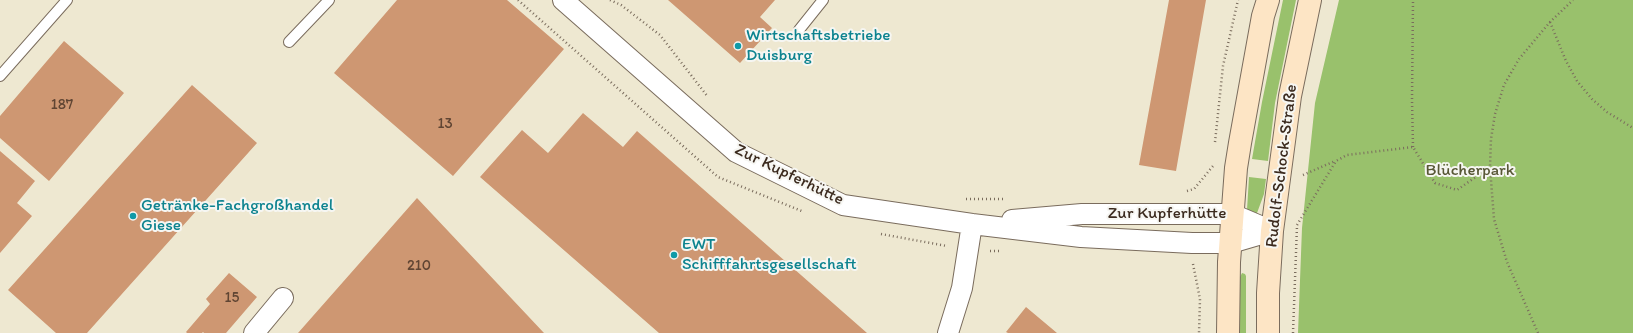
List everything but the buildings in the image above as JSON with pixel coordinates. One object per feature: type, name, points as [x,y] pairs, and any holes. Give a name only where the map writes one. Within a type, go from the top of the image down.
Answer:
[{"type":"main road","points":[[1228,333],[1230,243],[1240,143],[1263,16],[1268,0]]},
{"type":"main road","name":"Rudolf-Schock-Straße","points":[[1268,333],[1268,293],[1272,231],[1290,96],[1310,0]]},
{"type":"street","name":"Zur Kupferhütte","points":[[563,0],[736,152],[843,204],[972,224],[1081,237],[1192,244],[1230,243],[1272,231]]},
{"type":"street","name":"Zur Kupferhütte","points":[[972,224],[1082,214],[1232,214],[1272,231]]},
{"type":"street","points":[[948,333],[962,288],[972,224]]},
{"type":"street","points":[[254,333],[284,298]]},
{"type":"lane","points":[[0,76],[67,0]]},
{"type":"lane","points":[[289,42],[329,0]]},
{"type":"lane","points":[[799,30],[823,0]]},
{"type":"path","points":[[610,0],[621,5],[660,35],[710,100]]},
{"type":"path","points":[[1215,143],[1223,66],[1238,0]]},
{"type":"path","points":[[1414,0],[1412,100],[1413,147],[1435,183],[1457,190],[1490,167]]},
{"type":"path","points":[[1538,333],[1507,262],[1494,219],[1490,167],[1491,139],[1495,114],[1504,84],[1519,59],[1550,22],[1573,0]]},
{"type":"path","points":[[1550,22],[1566,61],[1577,81],[1592,99],[1607,112],[1633,128]]},
{"type":"path","points":[[1302,175],[1347,155],[1360,152],[1413,147]]},
{"type":"path","points":[[1297,225],[1336,161]]},
{"type":"path","points":[[1180,192],[1194,189],[1213,166]]},
{"type":"path","points":[[1302,183],[1303,168]]},
{"type":"path","points":[[962,199],[1008,199]]},
{"type":"path","points":[[1293,333],[1298,218]]},
{"type":"path","points":[[1192,260],[1200,299],[1199,333]]},
{"type":"green space","points":[[1283,0],[1296,0],[1275,103],[1268,161],[1252,159],[1262,102]]},
{"type":"green space","name":"Blücherpark","points":[[1339,0],[1633,0],[1633,333],[1298,333],[1302,228],[1315,103]]},
{"type":"green space","points":[[1249,177],[1266,179],[1264,194],[1257,213],[1252,214],[1247,210]]},
{"type":"green space","points":[[1242,273],[1246,276],[1246,333],[1240,333],[1240,277]]},
{"type":"place","name":"Wirtschaftsbetriebe Duisburg","points":[[738,46]]},
{"type":"place","name":"Getränke-Fachgroßhandel Giese","points":[[133,216]]},
{"type":"place","name":"EWT Schifffahrtsgesellschaft","points":[[674,255]]}]
